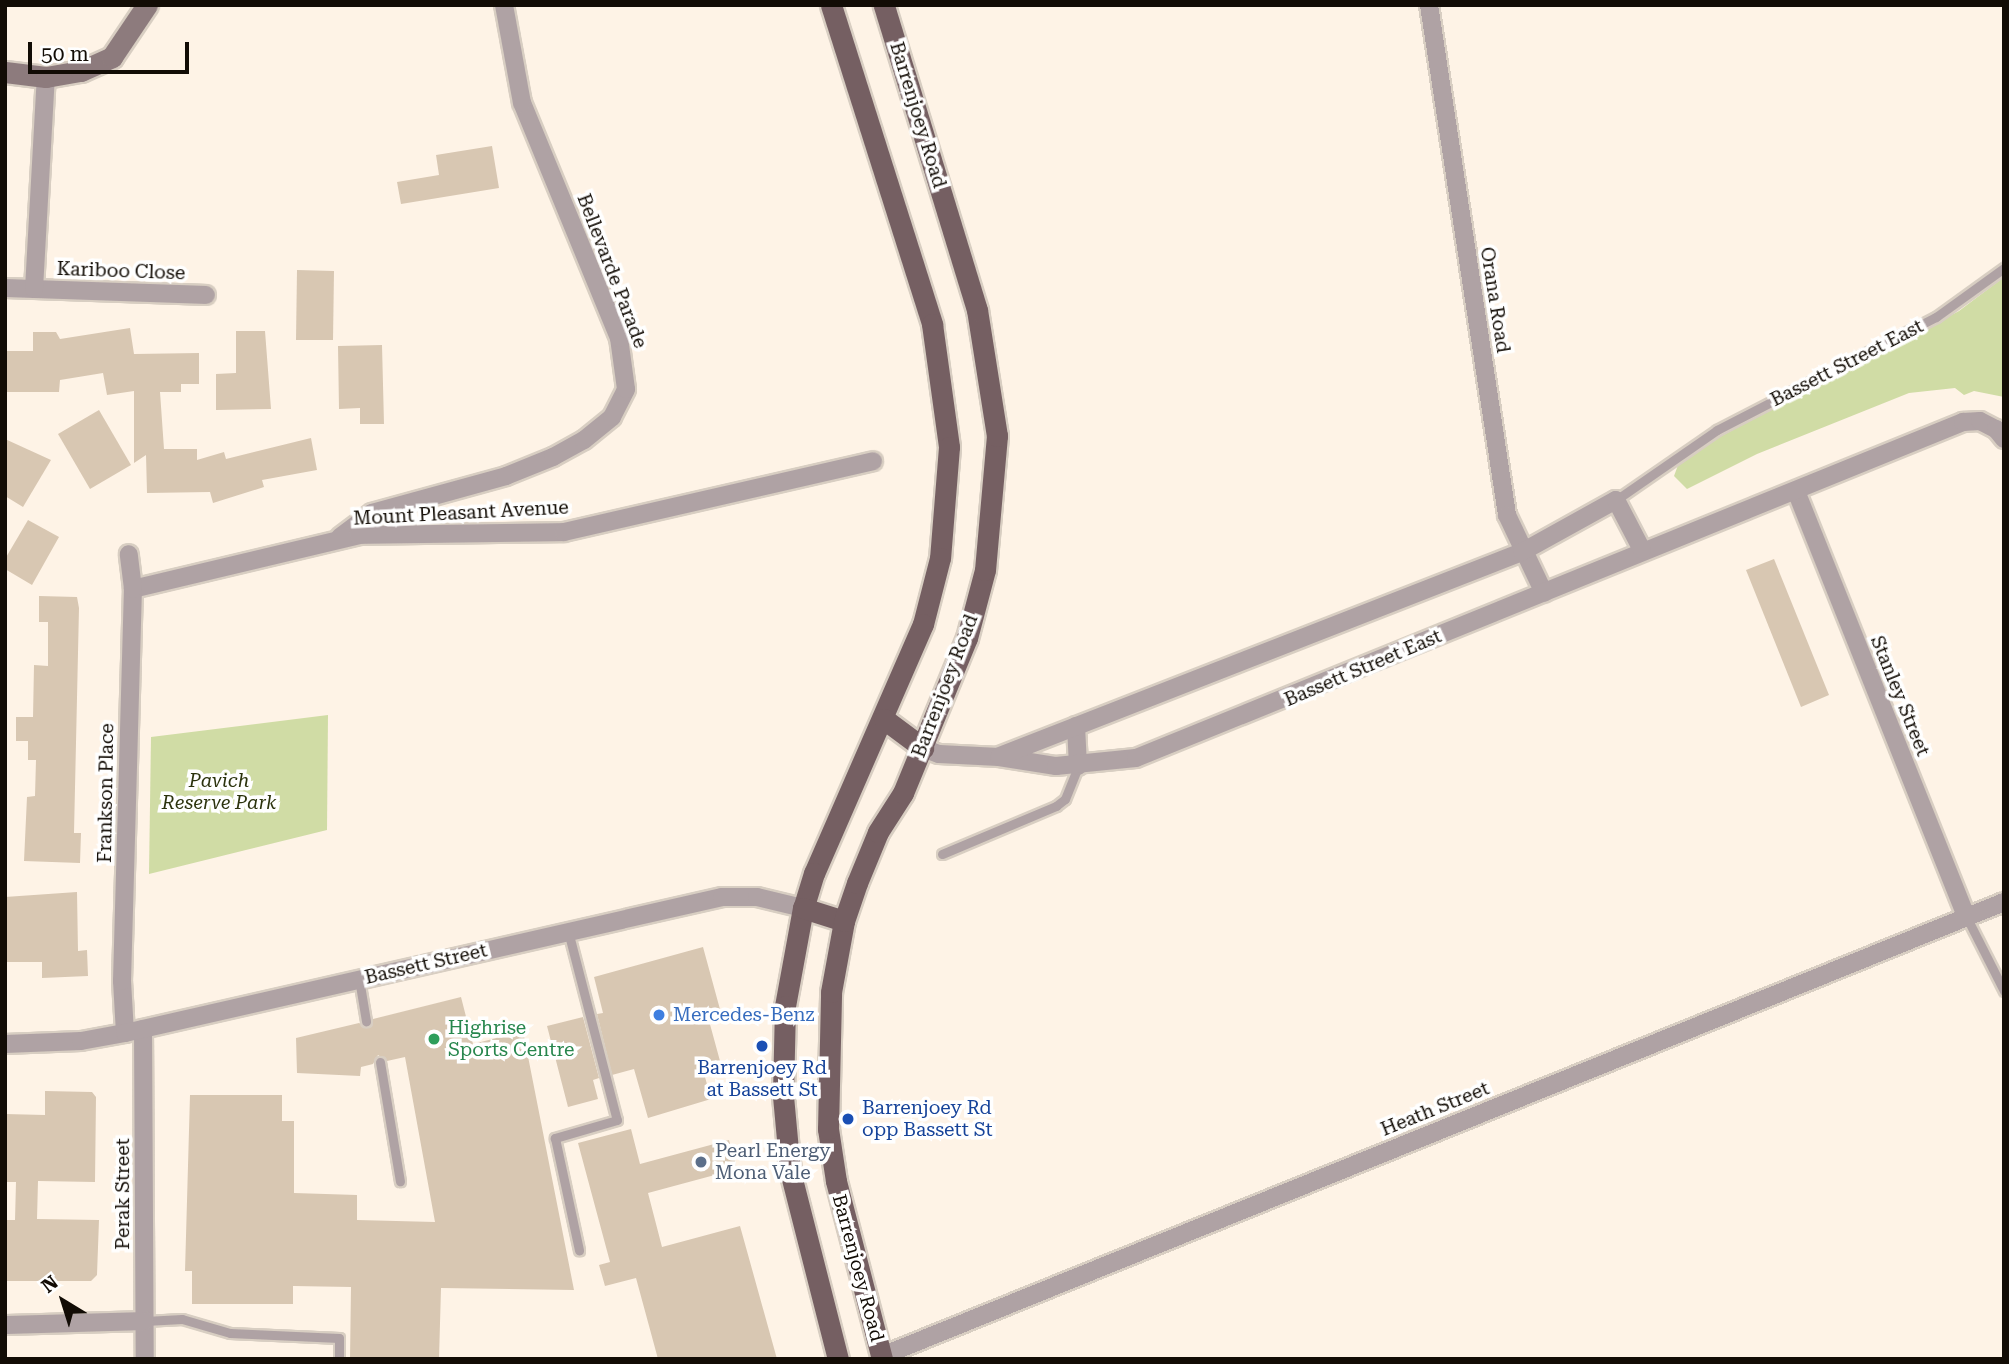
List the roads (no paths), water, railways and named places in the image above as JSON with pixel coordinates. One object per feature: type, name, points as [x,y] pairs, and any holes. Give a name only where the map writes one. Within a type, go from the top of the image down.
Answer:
[{"type":"main road","points":[[831,5],[932,324],[949,447],[940,558],[923,624],[803,908],[785,1006],[785,1120],[790,1171],[838,1359]]},
{"type":"main road","name":"Barrenjoey Road","points":[[882,1358],[836,1181],[828,1129],[827,1032],[844,921],[878,832],[903,793],[967,638],[985,570],[997,436],[977,310],[884,5]]},
{"type":"main road","name":"Bassett Street East","points":[[884,719],[923,748]]},
{"type":"main road","name":"Bassett Street","points":[[803,908],[844,921]]},
{"type":"street","points":[[5,72],[46,77],[80,71],[112,57],[147,5]]},
{"type":"street","name":"Bellevarde Parade","points":[[335,541],[372,513],[506,476],[553,457],[584,440],[611,417],[626,389],[619,338],[522,103],[504,5]]},
{"type":"street","name":"Orana Road","points":[[1429,5],[1507,515],[1522,552],[1544,593]]},
{"type":"street","name":"Kariboo Close","points":[[34,289],[46,77]]},
{"type":"street","name":"Kariboo Close","points":[[5,288],[206,295]]},
{"type":"street","name":"Bassett Street East","points":[[923,748],[939,754],[999,757],[1077,766],[1136,758],[1189,740],[1643,550],[1796,491],[1962,422],[1980,421],[1996,429],[2004,439]]},
{"type":"street","name":"Mount Pleasant Avenue","points":[[133,589],[359,536],[564,532],[873,461]]},
{"type":"street","name":"Stanley Street","points":[[1796,491],[1966,916]]},
{"type":"street","points":[[1616,500],[1643,550]]},
{"type":"street","name":"Bassett Street East","points":[[999,757],[1522,552],[1616,500]]},
{"type":"street","name":"Frankson Place","points":[[125,1033],[122,981],[133,589],[129,554]]},
{"type":"street","points":[[1076,726],[1077,766]]},
{"type":"street","name":"Bassett Street","points":[[5,1044],[82,1041],[125,1033],[722,897],[757,897],[803,908]]},
{"type":"street","name":"Heath Street","points":[[882,1358],[2004,902]]},
{"type":"street","name":"Perak Street","points":[[143,1029],[145,1359]]},
{"type":"street","points":[[5,1325],[145,1321]]},
{"type":"lane","name":"Bassett Street East","points":[[1616,500],[1717,430],[1936,317],[2004,268]]},
{"type":"lane","points":[[942,854],[1056,806],[1065,799],[1077,766]]},
{"type":"lane","points":[[1966,916],[2004,991]]},
{"type":"lane","points":[[568,931],[617,1120],[555,1138],[579,1250]]},
{"type":"lane","points":[[359,979],[366,1021]]},
{"type":"lane","points":[[380,1062],[400,1181]]},
{"type":"lane","points":[[145,1321],[182,1319],[230,1334],[339,1338],[339,1359]]},
{"type":"place","name":"Mercedes-Benz","points":[[659,1015]]},
{"type":"place","name":"Highrise Sports Centre","points":[[434,1039]]},
{"type":"place","name":"Barrenjoey Rd at Bassett St","points":[[762,1046]]},
{"type":"place","name":"Barrenjoey Rd opp Bassett St","points":[[848,1119]]},
{"type":"place","name":"Pearl Energy Mona Vale","points":[[701,1162]]},
{"type":"park label","name":"Pavich Reserve Park","points":[[219,792]]}]
